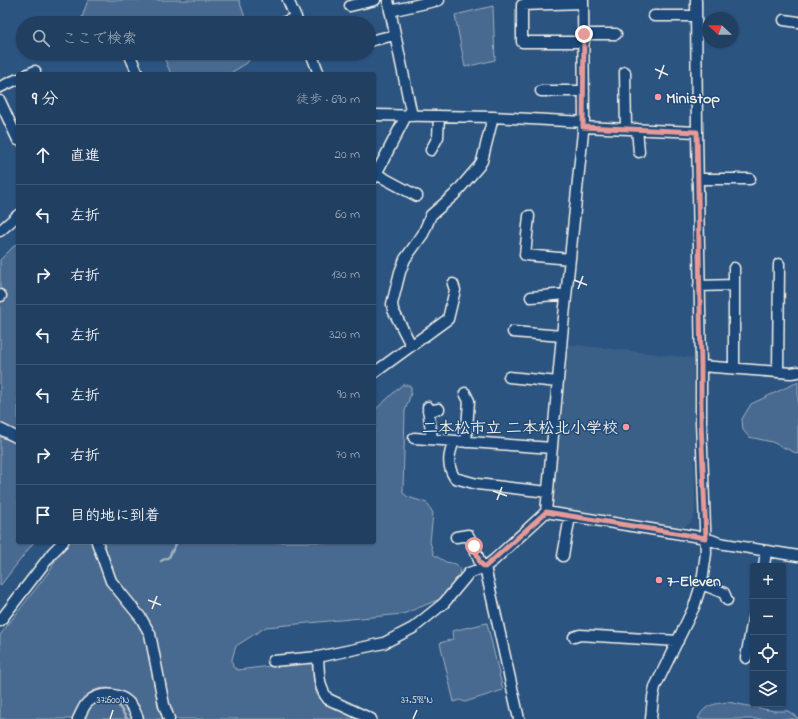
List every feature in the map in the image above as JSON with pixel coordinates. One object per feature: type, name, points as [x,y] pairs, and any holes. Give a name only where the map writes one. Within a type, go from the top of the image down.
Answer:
[{"type":"street","points":[[288,0],[295,16]]},
{"type":"street","points":[[350,6],[375,0]]},
{"type":"street","points":[[376,174],[409,116],[388,0]]},
{"type":"street","points":[[390,12],[438,0]]},
{"type":"street","points":[[651,719],[655,687],[694,607],[702,584],[706,553],[701,422],[696,0]]},
{"type":"street","points":[[273,661],[318,657],[384,642],[413,628],[444,604],[469,573],[485,567],[546,512],[566,294],[584,125],[584,38],[583,2],[522,5],[522,42],[584,38],[616,34]]},
{"type":"street","points":[[654,16],[696,16]]},
{"type":"street","points":[[784,20],[798,22]]},
{"type":"street","points":[[376,39],[395,35]]},
{"type":"street","points":[[132,60],[137,72]]},
{"type":"street","points":[[314,60],[319,72]]},
{"type":"street","points":[[625,72],[626,129]]},
{"type":"street","points":[[0,87],[16,80]]},
{"type":"street","points":[[540,91],[584,91]]},
{"type":"street","points":[[0,101],[3,117],[16,137]]},
{"type":"street","points":[[376,115],[493,117],[626,129],[697,132]]},
{"type":"street","points":[[431,150],[438,137],[439,116]]},
{"type":"street","points":[[411,345],[393,310],[392,304],[400,272],[405,260],[423,234],[431,215],[454,196],[482,161],[493,117]]},
{"type":"street","points":[[637,129],[639,152]]},
{"type":"street","points":[[376,176],[417,196]]},
{"type":"street","points":[[697,179],[750,179]]},
{"type":"street","points":[[529,216],[525,255],[570,260]]},
{"type":"street","points":[[0,231],[16,217]]},
{"type":"street","points":[[778,372],[779,264]]},
{"type":"street","points":[[734,268],[734,367]]},
{"type":"street","points":[[376,371],[448,319],[455,290],[453,284]]},
{"type":"street","points":[[699,286],[734,285]]},
{"type":"street","points":[[532,297],[566,294]]},
{"type":"street","points":[[513,332],[562,336]]},
{"type":"street","points":[[701,366],[734,367],[778,372],[798,372]]},
{"type":"street","points":[[508,377],[558,382]]},
{"type":"street","points":[[465,393],[469,401],[466,442]]},
{"type":"street","points":[[432,439],[428,409],[440,409]]},
{"type":"street","points":[[0,429],[16,437]]},
{"type":"street","points":[[414,438],[552,448]]},
{"type":"street","points":[[454,441],[449,455],[450,469],[455,478],[477,484],[548,492]]},
{"type":"street","points":[[546,512],[706,538],[719,543],[798,556]]},
{"type":"street","points":[[563,556],[570,516]]},
{"type":"street","points":[[456,537],[468,535],[480,563],[485,567],[519,719]]},
{"type":"street","points":[[0,621],[53,552],[61,544]]},
{"type":"street","points":[[98,544],[111,581],[141,618],[150,634],[164,705],[169,719]]},
{"type":"street","points":[[764,563],[766,551]]},
{"type":"street","points":[[702,584],[724,594],[727,600]]},
{"type":"street","points":[[574,636],[580,635],[678,641]]},
{"type":"street","points":[[746,658],[750,635]]},
{"type":"street","points":[[318,657],[320,687],[328,699],[371,719]]},
{"type":"street","points":[[78,719],[87,704],[97,696],[109,694],[122,697],[133,707],[138,719]]},
{"type":"shaded area","points":[[88,0],[239,0],[245,16],[82,16]]},
{"type":"shaded area","points":[[493,6],[495,60],[465,67],[455,15]]},
{"type":"shaded area","points":[[165,60],[249,60],[247,63],[232,72],[170,72]]},
{"type":"shaded area","points":[[16,245],[16,436],[0,430],[0,260]]},
{"type":"shaded area","name":"二本松市立 二本松北小学校","points":[[567,344],[693,358],[695,513],[690,523],[680,529],[564,510],[556,506],[551,497]]},
{"type":"shaded area","points":[[798,382],[798,454],[772,442],[749,437],[743,430],[742,419],[751,404]]},
{"type":"shaded area","points":[[402,385],[408,385],[411,387],[411,393],[405,411],[403,493],[408,497],[427,503],[433,513],[430,542],[434,555],[446,562],[456,564],[460,568],[459,577],[445,597],[403,614],[266,627],[236,646],[232,659],[233,667],[238,670],[310,661],[312,664],[315,689],[323,702],[361,719],[173,719],[170,712],[155,638],[151,628],[147,620],[112,574],[102,544],[376,544],[376,409]]},
{"type":"shaded area","points":[[0,437],[16,442],[16,544],[32,544],[0,586]]},
{"type":"shaded area","points":[[67,544],[94,544],[146,632],[165,719],[143,719],[140,707],[134,699],[122,692],[109,688],[102,688],[90,693],[80,705],[97,701],[111,700],[123,705],[134,719],[0,719],[0,635],[51,569],[60,551]]},
{"type":"shaded area","points":[[487,623],[503,690],[465,702],[460,700],[454,702],[440,643],[453,639],[452,631]]},
{"type":"shaded area","points":[[728,702],[774,711],[788,711],[798,719],[698,719],[703,710],[714,704]]},
{"type":"waterway","points":[[161,561],[169,557],[176,544]]},
{"type":"waterway","points":[[117,703],[127,719]]},
{"type":"place","name":"Ministop","points":[[658,97]]},
{"type":"place","name":"二本松市立 二本松北小学校","points":[[626,427]]},
{"type":"place","name":"7-Eleven","points":[[659,580]]},
{"type":"route","points":[[474,546],[480,563],[485,567],[546,512],[706,538],[701,422],[697,132],[583,127],[584,34]]}]
